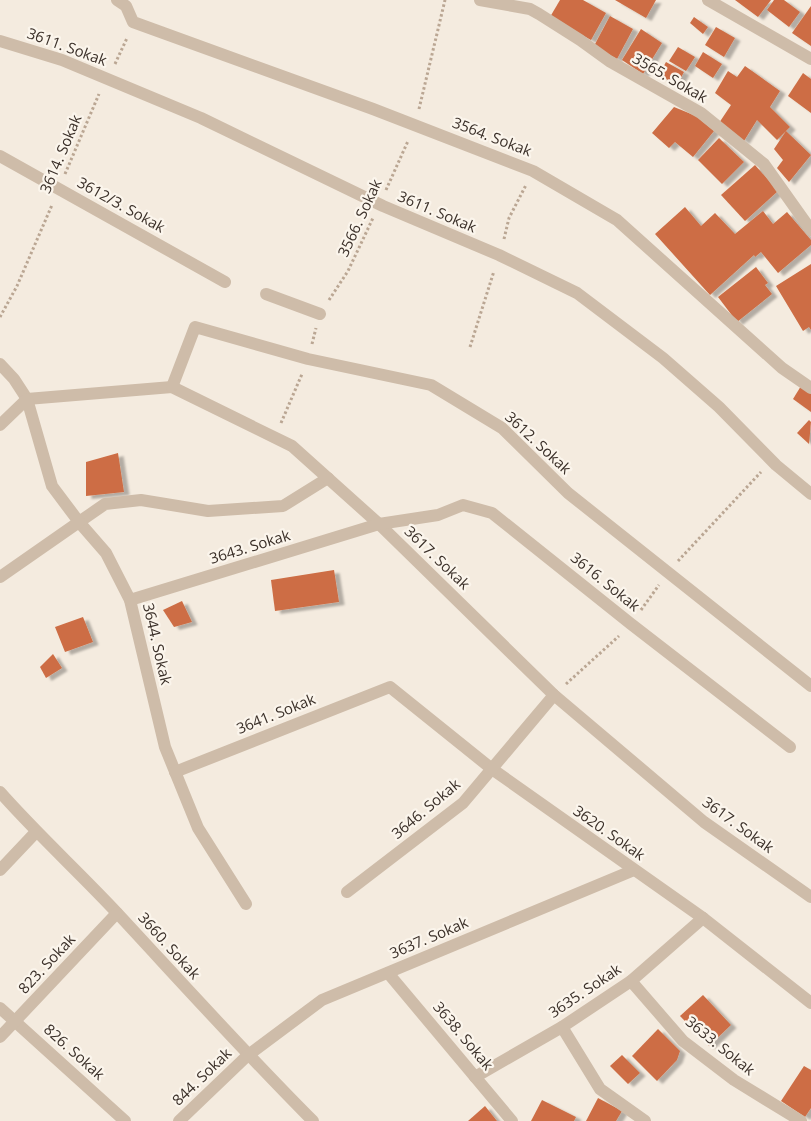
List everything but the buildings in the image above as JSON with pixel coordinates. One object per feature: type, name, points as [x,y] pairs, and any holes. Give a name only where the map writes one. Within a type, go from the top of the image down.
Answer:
[{"type":"street","points":[[117,0],[126,6],[133,22]]},
{"type":"street","name":"3565. Sokak","points":[[480,0],[530,9],[580,40],[609,61],[701,113],[764,164],[811,230]]},
{"type":"street","points":[[708,0],[811,59]]},
{"type":"street","name":"3564. Sokak","points":[[133,22],[415,125],[533,171],[617,220],[782,368],[811,388]]},
{"type":"street","name":"3611. Sokak","points":[[0,41],[62,60],[200,118],[379,204],[499,256],[577,293],[663,358],[718,407],[776,465],[811,494]]},
{"type":"street","name":"3612/3. Sokak","points":[[0,156],[225,282]]},
{"type":"street","points":[[266,294],[320,314]]},
{"type":"street","name":"3612. Sokak","points":[[172,387],[195,327],[308,359],[431,385],[502,428],[568,493],[811,686]]},
{"type":"street","points":[[0,364],[14,379],[26,399]]},
{"type":"street","points":[[0,425],[26,399],[172,387]]},
{"type":"street","name":"3617. Sokak","points":[[172,387],[292,446],[379,524],[554,695],[704,822],[811,897]]},
{"type":"street","name":"3644. Sokak","points":[[26,399],[52,486],[79,522],[106,553],[130,600],[165,747],[198,828],[246,904]]},
{"type":"street","points":[[0,577],[105,504],[141,500],[208,511],[283,506],[328,478]]},
{"type":"street","name":"3616. Sokak","points":[[379,524],[438,515],[463,505],[492,513],[790,747]]},
{"type":"street","name":"3643. Sokak","points":[[130,600],[379,524]]},
{"type":"street","name":"3641. Sokak","points":[[175,772],[390,687]]},
{"type":"street","name":"3620. Sokak","points":[[390,687],[492,769],[703,918],[811,1003]]},
{"type":"street","name":"3646. Sokak","points":[[347,892],[463,803],[554,695]]},
{"type":"street","name":"3660. Sokak","points":[[0,792],[36,832],[117,913],[248,1056],[313,1121]]},
{"type":"street","points":[[0,870],[36,832]]},
{"type":"street","name":"3637. Sokak","points":[[248,1056],[322,1000],[634,870]]},
{"type":"street","name":"823. Sokak","points":[[0,1037],[117,913]]},
{"type":"street","name":"3635. Sokak","points":[[475,1077],[562,1027],[631,981],[703,918]]},
{"type":"street","name":"3638. Sokak","points":[[388,973],[512,1121]]},
{"type":"street","name":"3633. Sokak","points":[[631,981],[683,1040],[734,1080],[802,1121]]},
{"type":"street","name":"826. Sokak","points":[[0,1008],[125,1121]]},
{"type":"street","points":[[562,1027],[600,1089],[645,1121]]},
{"type":"street","name":"844. Sokak","points":[[179,1121],[248,1056]]},
{"type":"path","name":"3566. Sokak","points":[[275,438],[308,359],[320,314],[348,271],[415,125],[444,0]]},
{"type":"path","name":"3614. Sokak","points":[[0,316],[17,286],[107,79],[124,47],[133,22]]}]
